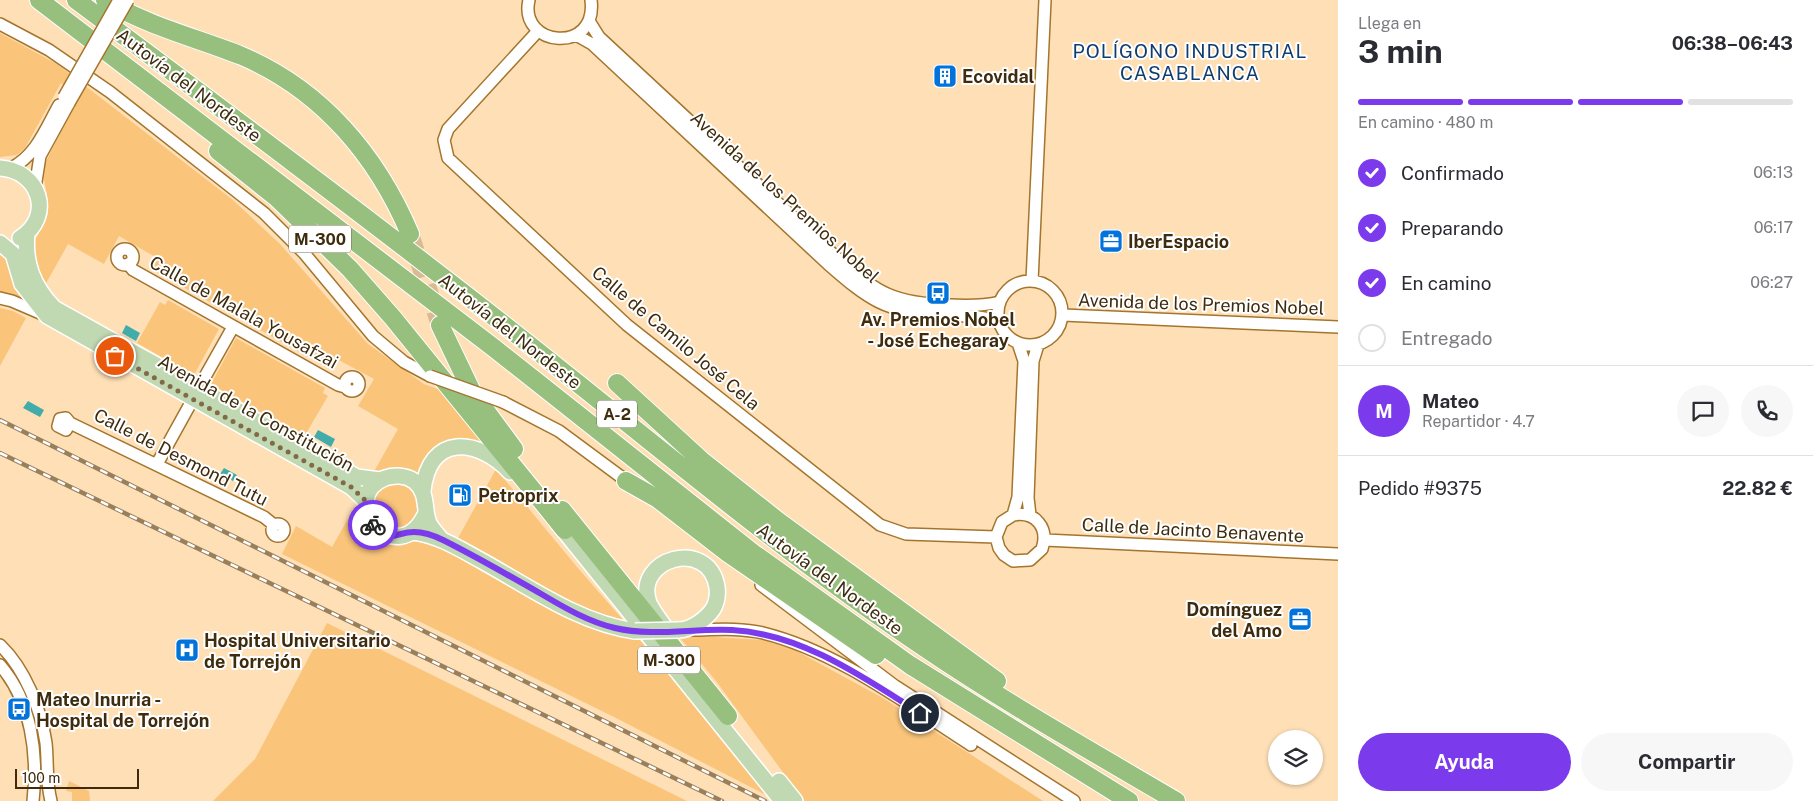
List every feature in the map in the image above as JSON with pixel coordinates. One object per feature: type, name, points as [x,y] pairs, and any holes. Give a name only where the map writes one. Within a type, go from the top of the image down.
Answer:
[{"type":"highway","name":"M-300","points":[[24,0],[277,198],[344,263],[393,318],[565,530]]},
{"type":"highway","name":"Autovía del Nordeste","points":[[39,0],[494,348],[753,553],[910,665],[1128,801]]},
{"type":"highway","name":"Autovía del Nordeste","points":[[76,0],[510,329],[767,534],[930,652],[1016,708],[1176,801]]},
{"type":"highway","points":[[105,0],[149,22],[243,57],[276,73],[310,96],[337,120],[362,148],[398,205],[410,234]]},
{"type":"highway","name":"M-300","points":[[440,325],[472,392],[507,440],[728,716]]},
{"type":"highway","points":[[617,383],[702,460],[778,521],[1007,688],[1176,801]]},
{"type":"highway","points":[[626,481],[658,499],[728,553],[839,631],[956,706],[1128,801]]},
{"type":"main road","points":[[0,243],[16,240],[27,233],[36,221],[39,210],[36,188],[27,177],[6,168]]},
{"type":"main road","name":"Avenida de la Constitución","points":[[27,233],[28,267],[40,291],[54,308],[351,487],[366,501]]},
{"type":"main road","name":"Avenida de la Constitución","points":[[0,243],[13,254],[22,284],[47,316],[357,477],[380,480]]},
{"type":"main road","points":[[441,539],[430,525],[426,513],[423,491],[426,474],[433,460],[447,449],[466,446],[484,451],[501,462],[565,530]]},
{"type":"main road","points":[[423,491],[414,482],[403,476],[391,476],[380,480],[369,493],[366,501],[369,518],[379,531],[390,536],[402,536],[412,532],[421,524],[426,513]]},
{"type":"main road","name":"M-300","points":[[565,530],[785,796]]},
{"type":"main road","points":[[412,532],[441,539],[597,623],[635,631],[680,630],[700,622],[709,615],[716,605],[718,592],[716,580],[708,568],[698,561],[685,557],[664,562],[655,570],[649,582],[649,602],[728,716]]},
{"type":"main road","name":"M-300","points":[[728,716],[785,796]]},
{"type":"street","points":[[36,188],[40,156],[118,0]]},
{"type":"street","points":[[6,168],[22,163],[32,152],[66,101],[128,0]]},
{"type":"street","points":[[529,0],[529,14],[538,31],[557,39],[576,35],[589,21],[592,11],[591,0]]},
{"type":"street","points":[[1032,281],[1045,0]]},
{"type":"street","name":"Avenida de los Premios Nobel","points":[[589,21],[606,44],[836,257],[873,288],[908,302],[984,306],[1000,302]]},
{"type":"street","points":[[0,24],[49,50],[110,92],[264,213],[304,253],[373,336],[404,362],[430,376],[503,402],[559,431],[729,562],[895,686],[1074,801]]},
{"type":"street","name":"Calle de Camilo José Cela","points":[[538,31],[448,129],[444,140],[448,158],[628,325],[880,525],[906,534],[996,537]]},
{"type":"street","name":"Avenida de los Premios Nobel","points":[[576,35],[592,44],[828,264],[867,296],[883,306],[906,313],[984,317],[999,322]]},
{"type":"street","name":"Calle de Malala Yousafzai","points":[[128,264],[132,270],[338,386],[345,387]]},
{"type":"street","points":[[1032,281],[1051,288],[1058,296],[1063,315],[1056,333],[1038,345],[1018,343],[1008,336],[999,322],[1000,302],[1012,287],[1022,282],[1032,281]]},
{"type":"street","points":[[0,298],[47,316]]},
{"type":"street","name":"Avenida de los Premios Nobel","points":[[1063,315],[1338,327]]},
{"type":"street","points":[[157,464],[233,327]]},
{"type":"street","points":[[1013,514],[1030,515],[1041,524],[1045,540],[1037,556],[1021,562],[1004,555],[998,548],[996,537],[1002,522],[1013,514],[1018,497],[1024,360],[1018,343]]},
{"type":"street","points":[[1030,515],[1028,498],[1033,381],[1034,361],[1038,345]]},
{"type":"street","name":"Calle de Desmond Tutu","points":[[70,423],[264,517],[274,525]]},
{"type":"street","name":"Calle de Jacinto Benavente","points":[[1045,540],[1338,554]]},
{"type":"street","points":[[680,630],[731,630],[761,633],[810,649],[888,692],[1064,801]]},
{"type":"street","points":[[0,645],[8,653],[23,676],[35,703],[46,741],[48,790],[51,801]]},
{"type":"street","points":[[0,666],[24,707],[33,742],[35,771],[33,801]]},
{"type":"shaded area","points":[[0,33],[57,64],[233,200],[280,244],[368,344],[424,384],[443,391],[489,446],[475,441],[464,441],[420,478],[372,475],[398,429],[358,406],[374,379],[335,358],[328,368],[151,269],[157,258],[119,236],[104,264],[68,244],[44,287],[35,269],[34,242],[47,217],[48,202],[44,179],[45,163],[80,95],[61,83],[25,148],[17,155],[0,157]]},
{"type":"shaded area","points":[[0,251],[7,254],[20,291],[27,304],[0,295]]},
{"type":"shaded area","points":[[168,300],[219,329],[194,375],[137,343],[160,302],[165,305]]},
{"type":"shaded area","points":[[0,308],[13,311],[26,318],[0,366]]},
{"type":"shaded area","points":[[236,338],[325,388],[323,393],[328,396],[304,437],[211,384]]},
{"type":"shaded area","points":[[496,469],[624,621],[586,611],[516,575],[457,540]]},
{"type":"shaded area","points":[[392,484],[400,484],[412,490],[418,506],[412,522],[400,528],[392,528],[380,522],[374,510],[374,502],[380,490]]},
{"type":"shaded area","points":[[353,510],[376,537],[394,543],[420,541],[440,546],[562,615],[613,634],[638,638],[725,738],[772,798],[614,717],[282,554],[296,526],[332,547]]},
{"type":"shaded area","points":[[327,623],[687,801],[213,801],[255,759]]},
{"type":"shaded area","points":[[700,636],[763,640],[791,648],[883,698],[1043,801],[804,801],[716,681],[680,638]]},
{"type":"shaded area","points":[[69,781],[89,791],[90,801],[72,801],[72,792],[66,791]]},
{"type":"water","points":[[126,325],[140,333],[136,341],[122,333]]},
{"type":"water","points":[[28,401],[44,410],[40,417],[23,408]]},
{"type":"water","points":[[318,430],[335,439],[331,447],[314,437]]},
{"type":"water","points":[[224,468],[237,475],[233,481],[220,474]]},
{"type":"tunnel","points":[[410,234],[440,325]]},
{"type":"railway","points":[[0,420],[765,801]]},
{"type":"railway","points":[[0,453],[722,801]]},
{"type":"way so far","points":[[115,356],[351,487],[360,493],[366,501],[366,512],[373,525]]},
{"type":"place","name":"Ecovidal","points":[[945,76]]},
{"type":"place","name":"IberEspacio","points":[[1111,241]]},
{"type":"place","name":"Av. Premios Nobel - José Echegaray","points":[[938,293]]},
{"type":"place","name":"Petroprix","points":[[460,495]]},
{"type":"place","name":"Domínguez del Amo","points":[[1300,619]]},
{"type":"place","name":"Hospital Universitario de Torrejón","points":[[187,650]]},
{"type":"place","name":"Mateo Inurria - Hospital de Torrejón","points":[[19,709]]},
{"type":"district","name":"POLÍGONO INDUSTRIAL CASABLANCA","points":[[1190,62]]},
{"type":"route","points":[[373,525],[379,531],[390,536],[402,536],[412,532],[423,533],[441,539],[597,623],[635,631],[731,630],[761,633],[785,640],[810,649],[846,668],[920,713]]}]
